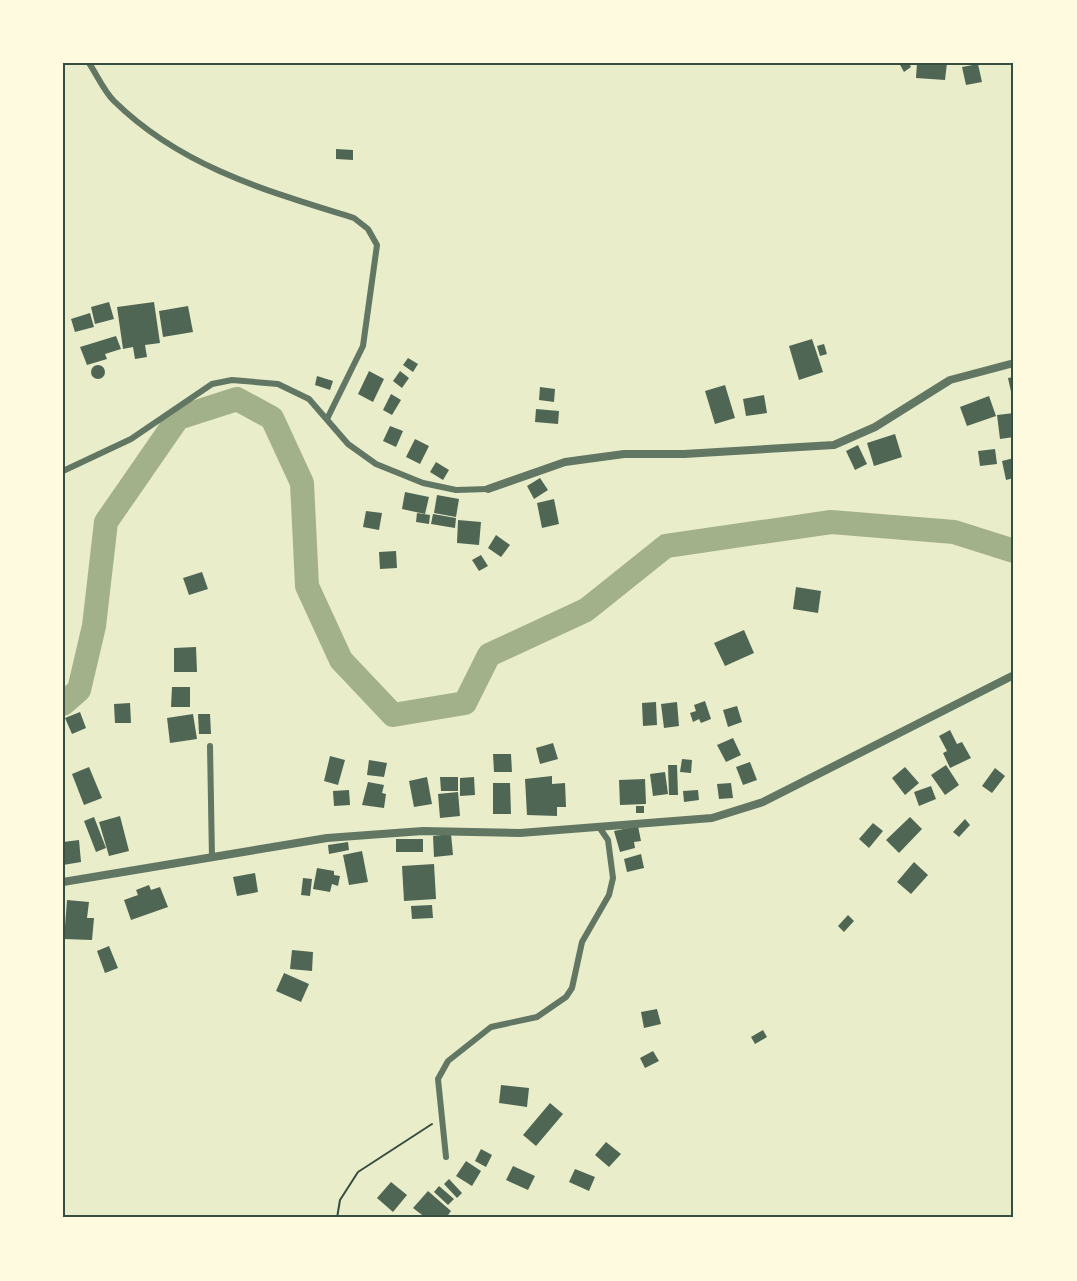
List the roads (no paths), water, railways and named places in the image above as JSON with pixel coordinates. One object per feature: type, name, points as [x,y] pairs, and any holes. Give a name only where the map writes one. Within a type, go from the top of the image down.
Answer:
[{"type":"street","points":[[89,63],[113,100],[171,147],[247,185],[354,218],[368,229],[377,245],[363,346],[327,419]]},
{"type":"street","points":[[63,471],[131,439],[212,384],[232,380],[278,384],[309,399],[348,444],[376,464],[423,483],[456,489],[488,489],[565,462],[624,454],[684,454],[834,445],[874,428],[950,380],[1014,363]]},
{"type":"street","points":[[63,882],[327,838],[423,831],[519,833],[712,818],[763,801],[1014,675]]},
{"type":"street","points":[[210,746],[212,858]]},
{"type":"street","points":[[446,1158],[438,1079],[448,1061],[491,1027],[537,1017],[566,997],[572,988],[582,942],[609,895],[613,878],[608,840],[599,827]]},
{"type":"waterway","points":[[63,704],[79,690],[94,626],[106,522],[178,418],[237,399],[272,418],[302,483],[307,586],[341,660],[393,715],[465,703],[489,655],[586,610],[666,546],[831,522],[954,532],[1014,551]]}]
